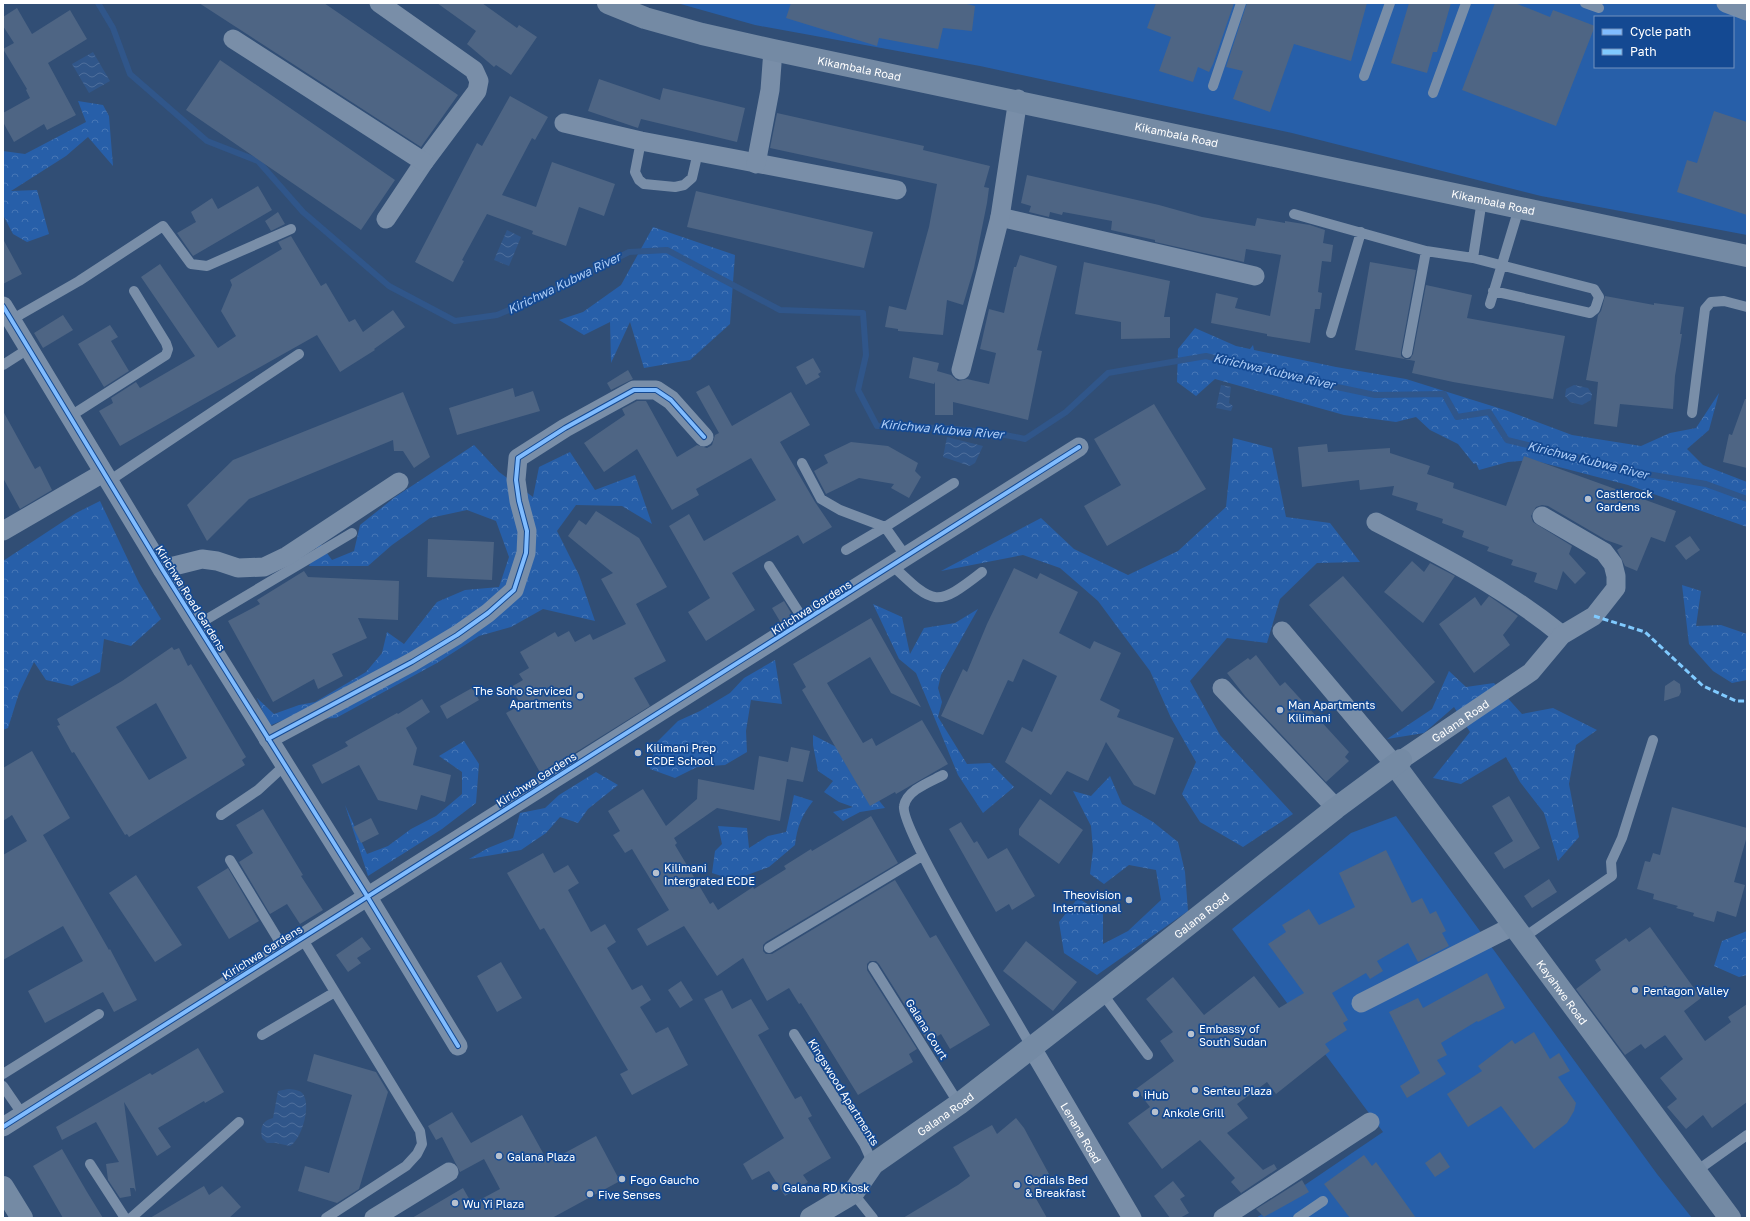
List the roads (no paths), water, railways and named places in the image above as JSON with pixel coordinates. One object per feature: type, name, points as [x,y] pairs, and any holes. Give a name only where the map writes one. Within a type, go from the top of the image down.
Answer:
[{"type":"main road","name":"Kikambala Road","points":[[608,3],[645,18],[702,34],[773,50],[1335,167],[1519,208],[1747,256]]},
{"type":"main road","name":"Galana Road","points":[[815,1217],[853,1193],[873,1164],[959,1104],[1336,808],[1398,763]]},
{"type":"main road","name":"Kayahwe Road","points":[[1398,763],[1518,932],[1730,1218]]},
{"type":"main road","points":[[3,1187],[22,1218]]},
{"type":"street","points":[[380,3],[474,70],[479,81],[477,91],[424,162],[386,219]]},
{"type":"street","points":[[233,39],[424,162]]},
{"type":"street","points":[[756,164],[770,90],[773,50]]},
{"type":"street","points":[[961,370],[1000,217],[1018,100]]},
{"type":"street","points":[[564,122],[641,141],[897,190]]},
{"type":"street","points":[[1000,217],[1255,276]]},
{"type":"street","name":"Kirichwa Road Gardens","points":[[7,313],[162,569],[284,766],[367,896],[458,1046]]},
{"type":"street","points":[[268,739],[412,662],[457,635],[488,614],[514,590],[526,553],[527,530],[519,501],[516,480],[518,458],[565,428],[634,390],[656,390],[671,400],[704,437]]},
{"type":"street","name":"Kirichwa Gardens","points":[[3,1128],[186,1009],[302,938],[805,622],[1079,447]]},
{"type":"street","points":[[3,531],[106,477]]},
{"type":"street","points":[[162,569],[202,559],[217,561],[238,568],[264,567],[287,556],[399,482]]},
{"type":"street","name":"Galana Road","points":[[1398,763],[1530,672],[1562,635],[1594,616],[1616,588],[1616,576],[1613,564],[1604,552],[1542,516]]},
{"type":"street","points":[[1376,522],[1466,569],[1526,607],[1562,635]]},
{"type":"street","points":[[1282,631],[1398,763]]},
{"type":"street","points":[[1222,688],[1336,808]]},
{"type":"street","points":[[1361,1003],[1518,932]]},
{"type":"street","name":"Lenana Road","points":[[1032,1048],[1132,1218]]},
{"type":"street","points":[[1223,1218],[1370,1122]]},
{"type":"street","points":[[374,1218],[448,1172]]},
{"type":"lane","points":[[1214,86],[1242,3]]},
{"type":"lane","points":[[1364,76],[1390,3]]},
{"type":"lane","points":[[1434,93],[1466,3]]},
{"type":"lane","points":[[1585,3],[1599,8]]},
{"type":"lane","points":[[641,141],[635,172],[639,180],[644,184],[676,187],[684,186],[692,178],[698,152]]},
{"type":"lane","points":[[1473,258],[1482,200]]},
{"type":"lane","points":[[1490,304],[1519,208]]},
{"type":"lane","points":[[1294,214],[1426,251],[1473,258],[1594,289],[1599,297],[1595,309],[1590,313],[1494,291]]},
{"type":"lane","points":[[7,313],[79,280],[163,226],[191,264],[207,266],[291,229]]},
{"type":"lane","points":[[1330,333],[1361,232]]},
{"type":"lane","points":[[1407,352],[1426,251]]},
{"type":"lane","points":[[69,417],[166,355],[168,349],[166,343],[134,292]]},
{"type":"lane","points":[[1692,413],[1705,309],[1711,302],[1724,301],[1747,306]]},
{"type":"lane","points":[[3,365],[28,350]]},
{"type":"lane","points":[[106,477],[299,354]]},
{"type":"lane","points":[[802,464],[821,499],[840,510],[884,527],[900,562],[920,592],[933,598],[944,597],[957,592],[982,572]]},
{"type":"lane","points":[[846,550],[954,483]]},
{"type":"lane","points":[[197,625],[352,533]]},
{"type":"lane","points":[[769,566],[805,622]]},
{"type":"lane","points":[[1518,932],[1612,876],[1611,862],[1622,838],[1653,740]]},
{"type":"lane","points":[[221,815],[258,790],[284,766]]},
{"type":"lane","points":[[943,775],[913,792],[906,799],[903,807],[904,813],[922,856],[1032,1048]]},
{"type":"lane","points":[[769,948],[922,856]]},
{"type":"lane","points":[[230,860],[284,949]]},
{"type":"lane","points":[[302,938],[420,1131],[422,1144],[417,1154],[406,1166],[326,1218]]},
{"type":"lane","name":"Galana Court","points":[[874,967],[959,1104]]},
{"type":"lane","points":[[262,1035],[335,992]]},
{"type":"lane","points":[[1102,993],[1148,1055]]},
{"type":"lane","points":[[3,1074],[98,1014]]},
{"type":"lane","name":"Kingswood Apartments","points":[[794,1034],[864,1144],[873,1164]]},
{"type":"lane","points":[[3,1086],[23,1115]]},
{"type":"lane","points":[[131,1218],[239,1122]]},
{"type":"lane","points":[[1695,1172],[1747,1135]]},
{"type":"lane","points":[[90,1164],[125,1218]]},
{"type":"lane","points":[[853,1193],[873,1218]]},
{"type":"lane","points":[[1298,1218],[1323,1202]]},
{"type":"water","points":[[93,52],[110,81],[89,93],[72,64]]},
{"type":"water","points":[[507,230],[521,237],[509,266],[494,260]]},
{"type":"water","points":[[1221,385],[1231,387],[1229,403],[1233,406],[1231,411],[1216,408]]},
{"type":"water","points":[[1574,385],[1588,388],[1592,394],[1591,400],[1582,405],[1570,402],[1565,396],[1566,389]]},
{"type":"water","points":[[947,437],[983,446],[975,463],[970,466],[943,457]]},
{"type":"water","points":[[288,1089],[300,1091],[304,1097],[306,1111],[302,1129],[290,1146],[267,1143],[262,1138],[261,1131],[263,1125],[266,1121],[273,1118],[278,1091]]},
{"type":"waterway","name":"Kirichwa Kubwa River","points":[[98,3],[113,28],[130,74],[207,141],[258,161],[303,212],[389,286],[455,321],[497,315],[538,298],[629,252],[667,250],[780,310],[863,313],[866,355],[858,390],[877,426],[970,430],[1025,439],[1066,412],[1108,373],[1206,356],[1375,395],[1444,394],[1457,417],[1489,412],[1507,440],[1641,473],[1706,484],[1747,499]]},
{"type":"place","name":"Castlerock Gardens","points":[[1588,499]]},
{"type":"place","name":"The Soho Serviced Apartments","points":[[580,696]]},
{"type":"place","name":"Man Apartments Kilimani","points":[[1280,710]]},
{"type":"place","name":"Kilimani Prep ECDE School","points":[[638,753]]},
{"type":"place","name":"Kilimani Intergrated ECDE","points":[[656,873]]},
{"type":"place","name":"Theovision International","points":[[1129,900]]},
{"type":"place","name":"Pentagon Valley","points":[[1635,990]]},
{"type":"place","name":"Embassy of South Sudan","points":[[1191,1034]]},
{"type":"place","name":"Senteu Plaza","points":[[1195,1090]]},
{"type":"place","name":"iHub","points":[[1136,1094]]},
{"type":"place","name":"Ankole Grill","points":[[1155,1112]]},
{"type":"place","name":"Galana Plaza","points":[[499,1156]]},
{"type":"place","name":"Fogo Gaucho","points":[[622,1179]]},
{"type":"place","name":"Godials Bed & Breakfast","points":[[1017,1185]]},
{"type":"place","name":"Galana RD Kiosk","points":[[775,1187]]},
{"type":"place","name":"Five Senses","points":[[590,1194]]},
{"type":"place","name":"Wu Yi Plaza","points":[[455,1203]]}]
